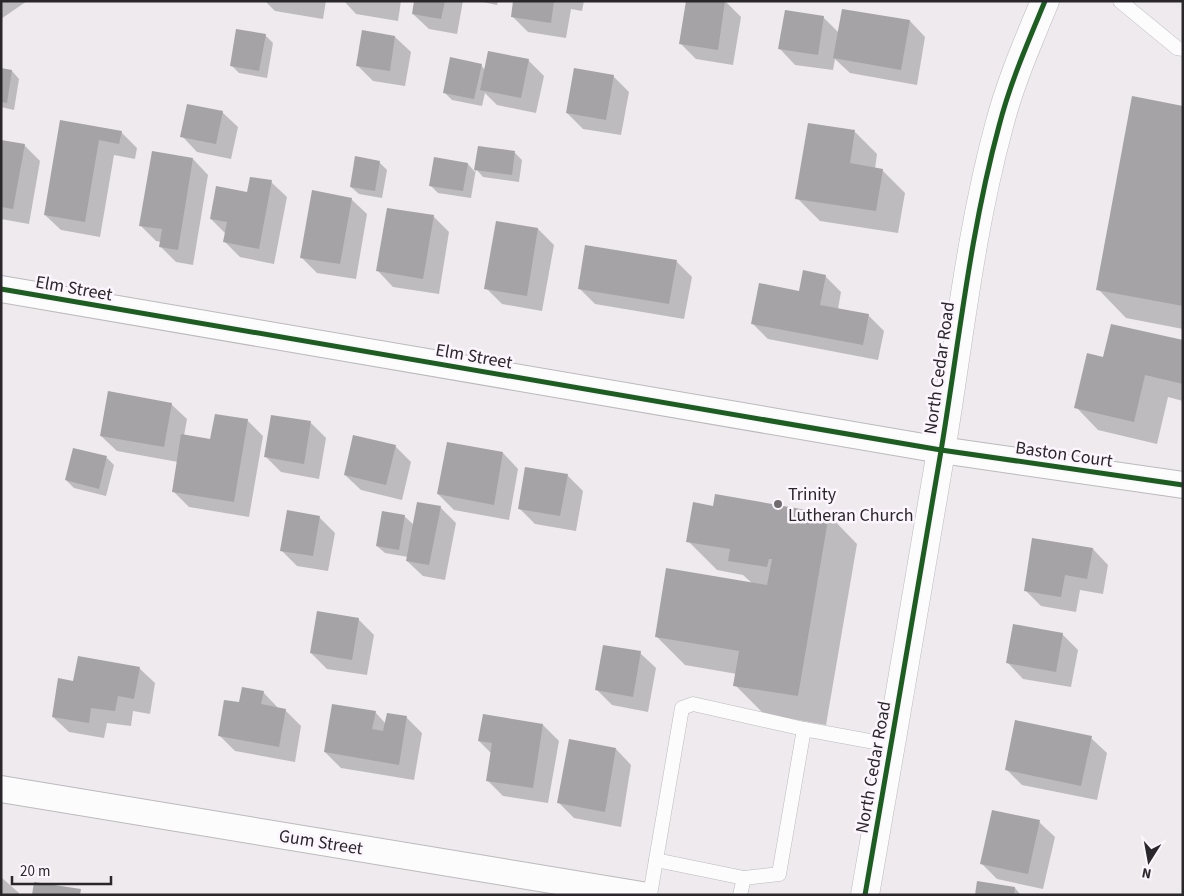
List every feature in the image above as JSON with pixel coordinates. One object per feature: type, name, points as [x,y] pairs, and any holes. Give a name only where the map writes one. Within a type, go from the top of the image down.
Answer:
[{"type":"street","name":"North Cedar Road","points":[[865,895],[941,450],[966,280],[981,200],[999,124],[1023,54],[1045,1]]},
{"type":"street","name":"Elm Street","points":[[1,289],[941,450]]},
{"type":"street","name":"Baston Court","points":[[941,450],[1183,485]]},
{"type":"street","name":"Gum Street","points":[[1,790],[642,895]]},
{"type":"lane","points":[[1120,1],[1177,48],[1183,49]]},
{"type":"lane","points":[[650,895],[682,708],[694,704],[804,729],[891,745]]},
{"type":"lane","points":[[656,860],[744,878],[779,874],[804,729]]},
{"type":"lane","points":[[740,895],[744,878]]},
{"type":"building","points":[[414,1],[445,1],[441,19],[412,14]]},
{"type":"building","points":[[513,1],[554,1],[551,23],[511,17]]},
{"type":"building","points":[[686,1],[725,1],[718,50],[679,44]]},
{"type":"building","points":[[842,9],[910,20],[901,70],[833,58]]},
{"type":"building","points":[[785,10],[824,16],[818,55],[778,49]]},
{"type":"building","points":[[236,29],[266,34],[259,71],[230,66]]},
{"type":"building","points":[[362,30],[395,36],[390,71],[356,66]]},
{"type":"building","points":[[488,51],[529,59],[521,98],[480,90]]},
{"type":"building","points":[[450,57],[482,64],[474,99],[443,93]]},
{"type":"building","points":[[1,68],[12,70],[7,103],[1,102]]},
{"type":"building","points":[[574,68],[614,75],[606,120],[566,113]]},
{"type":"building","points":[[1132,96],[1183,106],[1183,306],[1096,290]]},
{"type":"building","points":[[187,104],[223,111],[216,144],[180,137]]},
{"type":"building","points":[[60,120],[122,131],[119,144],[99,140],[85,222],[44,215]]},
{"type":"building","points":[[808,123],[855,130],[850,163],[883,169],[876,211],[795,199]]},
{"type":"building","points":[[1,140],[25,144],[13,209],[1,207]]},
{"type":"building","points":[[478,146],[515,151],[512,175],[474,170]]},
{"type":"building","points":[[152,151],[193,158],[178,250],[159,247],[162,229],[139,226]]},
{"type":"building","points":[[355,156],[380,161],[375,191],[350,187]]},
{"type":"building","points":[[434,157],[468,163],[463,191],[429,186]]},
{"type":"building","points":[[250,177],[272,180],[259,249],[223,242],[227,222],[210,219],[216,186],[247,192]]},
{"type":"building","points":[[312,190],[352,198],[340,264],[300,258]]},
{"type":"building","points":[[387,208],[434,215],[423,279],[376,271]]},
{"type":"building","points":[[496,221],[538,228],[527,296],[484,289]]},
{"type":"building","points":[[585,245],[677,260],[669,304],[578,289]]},
{"type":"building","points":[[803,270],[826,275],[820,305],[869,314],[863,345],[751,324],[759,283],[799,291]]},
{"type":"building","points":[[1111,324],[1183,340],[1183,384],[1145,375],[1134,422],[1074,408],[1087,353],[1103,357]]},
{"type":"building","points":[[108,391],[172,403],[164,447],[100,436]]},
{"type":"building","points":[[215,414],[248,419],[234,502],[172,492],[181,434],[210,439]]},
{"type":"building","points":[[271,415],[311,421],[304,464],[264,457]]},
{"type":"building","points":[[353,435],[396,445],[386,485],[344,475]]},
{"type":"building","points":[[447,442],[503,452],[494,505],[437,494]]},
{"type":"building","points":[[73,448],[107,456],[99,489],[65,480]]},
{"type":"building","points":[[525,467],[568,474],[560,516],[518,509]]},
{"type":"building","points":[[715,494],[829,514],[798,696],[733,686],[739,651],[655,637],[666,568],[767,585],[772,559],[769,559],[767,567],[728,561],[730,549],[686,542],[693,502],[713,506]]},
{"type":"building","points":[[417,502],[441,506],[429,565],[406,561]]},
{"type":"building","points":[[287,510],[320,516],[313,556],[280,551]]},
{"type":"building","points":[[382,511],[405,515],[399,550],[376,546]]},
{"type":"building","points":[[1032,538],[1093,548],[1087,579],[1065,575],[1061,597],[1024,591]]},
{"type":"building","points":[[317,611],[359,618],[352,660],[310,653]]},
{"type":"building","points":[[1013,624],[1063,633],[1056,672],[1006,663]]},
{"type":"building","points":[[603,645],[641,651],[633,697],[595,690]]},
{"type":"building","points":[[78,656],[140,667],[134,699],[118,696],[115,711],[91,708],[89,723],[52,717],[58,678],[73,681]]},
{"type":"building","points":[[242,687],[264,691],[261,704],[286,709],[279,747],[218,736],[224,700],[239,702]]},
{"type":"building","points":[[332,704],[376,711],[372,729],[383,731],[387,713],[407,716],[399,765],[324,752]]},
{"type":"building","points":[[483,714],[543,724],[533,788],[486,781],[492,743],[478,741]]},
{"type":"building","points":[[1015,720],[1092,736],[1081,786],[1005,770]]},
{"type":"building","points":[[569,739],[616,748],[605,812],[557,803]]},
{"type":"building","points":[[992,810],[1040,820],[1028,874],[980,864]]},
{"type":"building","points":[[977,881],[1015,887],[1014,895],[975,895]]},
{"type":"building","points":[[34,882],[81,889],[80,895],[32,895]]},
{"type":"cycle path","points":[[865,895],[932,507],[980,207],[1008,94],[1045,1]]},
{"type":"cycle path","points":[[1,289],[941,450],[1183,485]]},
{"type":"place","name":"Trinity Lutheran Church","points":[[778,504]]}]
